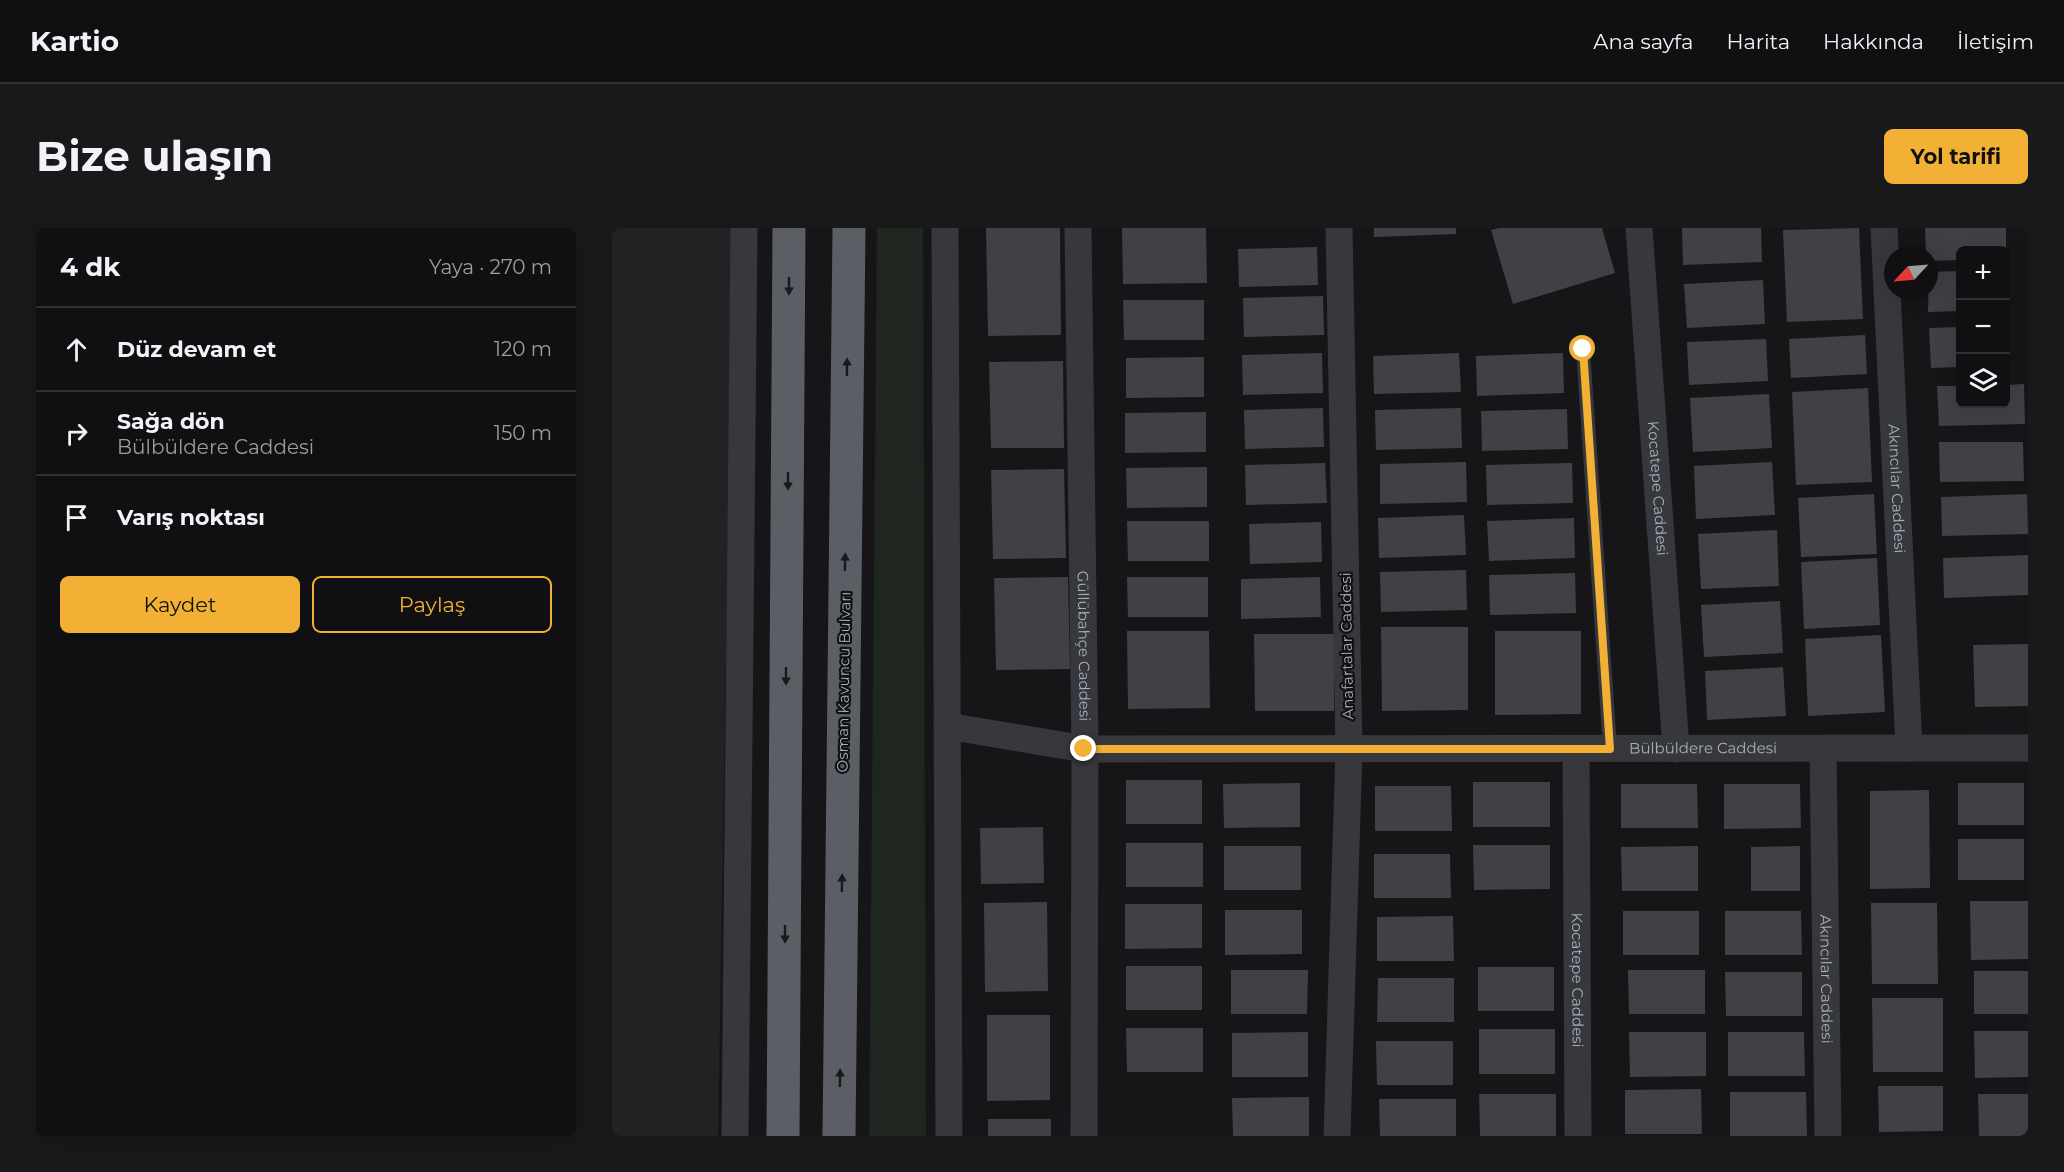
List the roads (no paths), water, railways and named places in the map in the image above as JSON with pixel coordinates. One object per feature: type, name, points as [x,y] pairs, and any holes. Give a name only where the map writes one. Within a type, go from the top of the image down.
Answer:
[{"type":"highway","points":[[783,1136],[789,228]]},
{"type":"highway","name":"Osman Kavuncu Bulvarı","points":[[839,1136],[849,228]]},
{"type":"street","points":[[735,1136],[744,228]]},
{"type":"street","points":[[945,228],[950,1136]]},
{"type":"street","name":"Güllübahçe Caddesi","points":[[1078,228],[1084,749],[1084,1136]]},
{"type":"street","name":"Anafartalar Caddesi","points":[[1337,1136],[1349,750],[1339,228]]},
{"type":"street","name":"Kocatepe Caddesi","points":[[1639,228],[1676,749]]},
{"type":"street","name":"Akıncılar Caddesi","points":[[1884,228],[1909,748]]},
{"type":"street","name":"Bülbüldere Caddesi","points":[[947,726],[1084,749],[2028,748]]},
{"type":"street","name":"Akıncılar Caddesi","points":[[1823,749],[1828,1136]]},
{"type":"street","name":"Kocatepe Caddesi","points":[[1576,750],[1578,1136]]},
{"type":"lane","points":[[1583,349],[1610,749]]}]
